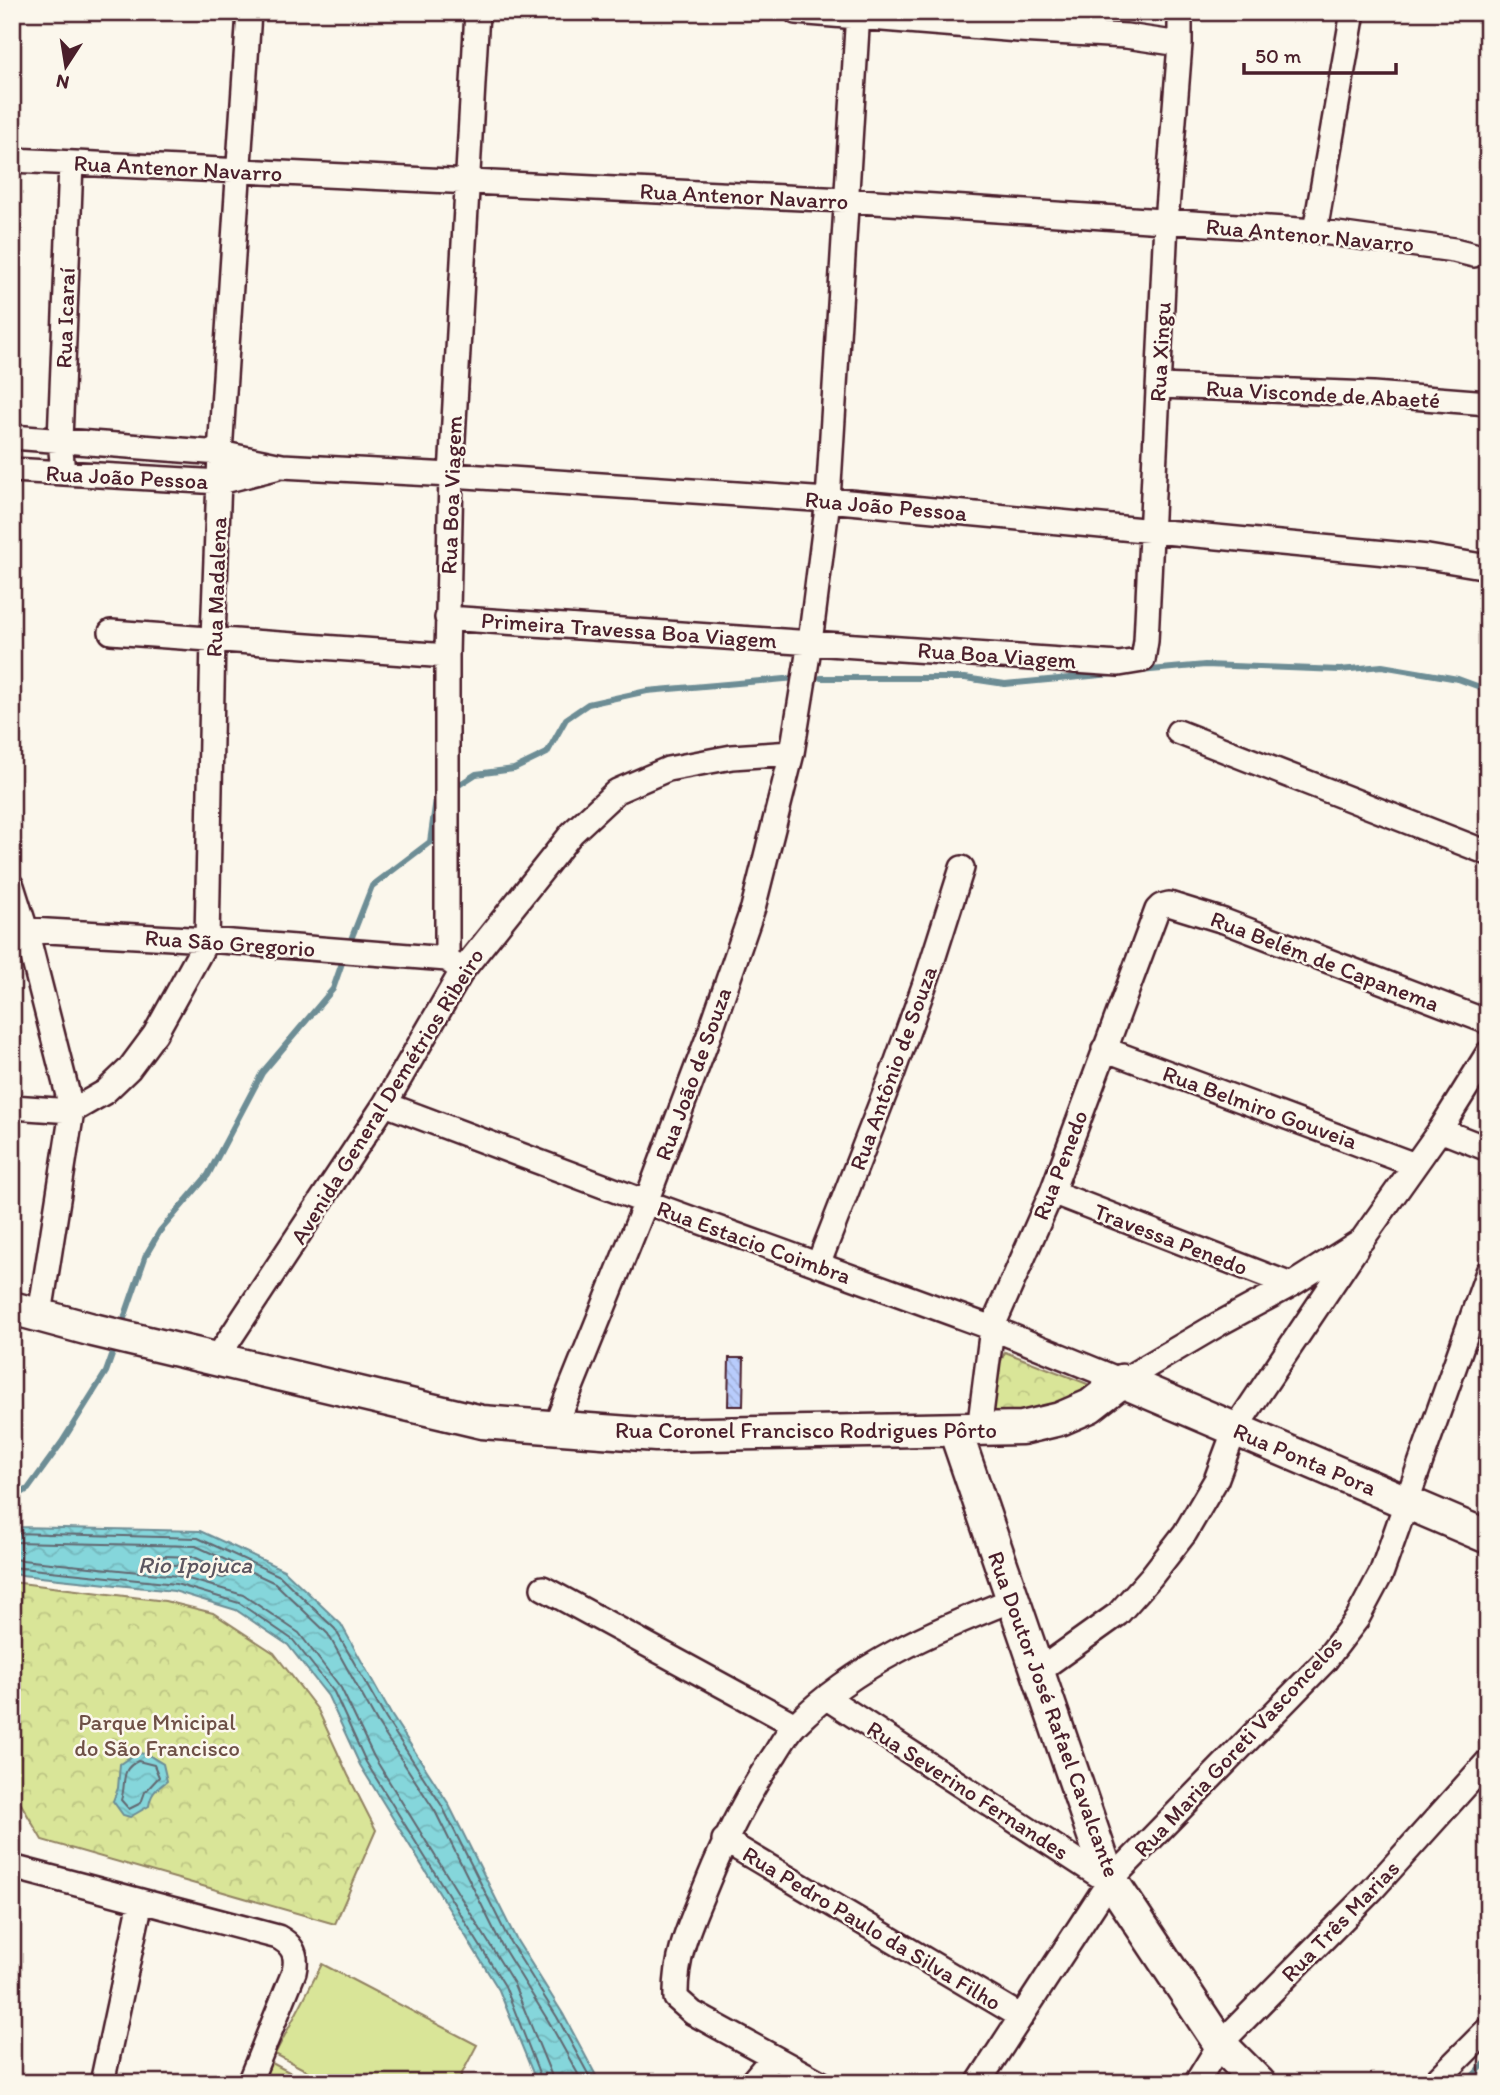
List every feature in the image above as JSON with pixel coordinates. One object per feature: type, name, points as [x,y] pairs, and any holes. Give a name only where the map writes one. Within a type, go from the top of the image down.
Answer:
[{"type":"street","name":"Rua Madalena","points":[[72,1111],[105,1092],[129,1069],[155,1034],[207,940],[220,453],[249,12]]},
{"type":"street","name":"Rua Boa Viagem","points":[[454,965],[447,807],[447,618],[451,475],[477,12]]},
{"type":"street","points":[[796,12],[1018,21],[1180,44]]},
{"type":"street","name":"Rua Xingu","points":[[1143,660],[1180,12]]},
{"type":"street","points":[[1315,231],[1353,12]]},
{"type":"street","name":"Rua João de Souza","points":[[555,1427],[646,1202],[709,1035],[752,908],[792,752],[810,642],[828,500],[858,14]]},
{"type":"street","name":"Rua Antenor Navarro","points":[[12,160],[468,184],[845,200],[1315,231],[1474,255]]},
{"type":"street","name":"Rua Icaraí","points":[[63,474],[61,440],[71,163]]},
{"type":"street","name":"Rua Visconde de Abaeté","points":[[1159,386],[1373,394],[1488,403]]},
{"type":"street","name":"Rua João Pessoa","points":[[12,437],[220,453],[282,466],[828,500],[1427,556],[1488,567]]},
{"type":"street","name":"Rua João Pessoa","points":[[12,470],[220,482],[282,466]]},
{"type":"street","name":"Primeira Travessa Boa Viagem","points":[[447,618],[810,642]]},
{"type":"street","points":[[111,632],[447,656]]},
{"type":"street","name":"Rua Boa Viagem","points":[[810,642],[1119,664],[1143,660]]},
{"type":"street","points":[[1178,733],[1488,853]]},
{"type":"street","name":"Avenida General Demétrios Ribeiro","points":[[217,1358],[385,1104],[454,965],[572,833],[617,791],[668,769],[732,757],[792,752]]},
{"type":"street","name":"Rua Antônio de Souza","points":[[818,1265],[892,1075],[962,868]]},
{"type":"street","points":[[12,886],[19,930],[72,1111],[26,1311]]},
{"type":"street","name":"Rua Belém de Capanema","points":[[1161,905],[1169,904],[1224,921],[1488,1023]]},
{"type":"street","name":"Rua Penedo","points":[[967,1430],[992,1328],[1052,1192],[1104,1049],[1161,905]]},
{"type":"street","name":"Rua São Gregorio","points":[[19,930],[207,940],[360,952],[454,965]]},
{"type":"street","name":"Rua Belmiro Gouveia","points":[[1104,1049],[1415,1165]]},
{"type":"street","points":[[1037,1672],[1118,1614],[1185,1533],[1216,1480],[1235,1429],[1362,1240],[1440,1130],[1488,1053]]},
{"type":"street","name":"Rua Estacio Coimbra","points":[[385,1104],[992,1328],[1122,1381]]},
{"type":"street","points":[[12,1107],[72,1111]]},
{"type":"street","points":[[1440,1130],[1488,1149]]},
{"type":"street","name":"Travessa Penedo","points":[[1052,1192],[1291,1285]]},
{"type":"street","points":[[1122,1381],[1291,1285],[1362,1240]]},
{"type":"street","name":"Rua Maria Goreti Vasconcelos","points":[[978,2083],[1110,1881],[1325,1661],[1357,1619],[1381,1574],[1408,1503],[1488,1272]]},
{"type":"street","name":"Rua Coronel Francisco Rodrigues Pôrto","points":[[26,1311],[93,1330],[482,1422],[656,1434],[1022,1429],[1060,1419],[1090,1406],[1122,1381]]},
{"type":"street","name":"Rua Ponta Pora","points":[[1122,1381],[1488,1537]]},
{"type":"street","name":"Rua Doutor José Rafael Cavalcante","points":[[967,1430],[1012,1600],[1110,1881],[1220,2044],[1258,2083]]},
{"type":"street","points":[[543,1588],[795,1725]]},
{"type":"street","points":[[821,2083],[693,2013],[676,1998],[675,1975],[679,1953],[724,1840],[749,1794],[795,1725],[866,1669],[903,1647],[954,1622],[1012,1600]]},
{"type":"street","name":"Rua Severino Fernandes","points":[[827,1698],[1110,1881]]},
{"type":"street","name":"Rua Três Marias","points":[[1196,2083],[1220,2044],[1372,1889],[1488,1761]]},
{"type":"street","name":"Rua Pedro Paulo da Silva Filho","points":[[724,1840],[1020,2016]]},
{"type":"street","points":[[12,1867],[289,1942],[296,1961],[293,1972],[248,2083]]},
{"type":"street","points":[[102,2083],[141,1901]]},
{"type":"street","points":[[1434,2083],[1488,2029]]},
{"type":"street","points":[[751,2083],[774,2057]]},
{"type":"green space","points":[[1005,1352],[1103,1390],[1064,1413],[972,1427]]},
{"type":"green space","name":"Parque Mnicipal do São Francisco","points":[[12,1582],[165,1601],[213,1613],[274,1653],[318,1710],[376,1830],[335,1924],[42,1840],[21,1804],[12,1806]]},
{"type":"green space","points":[[322,1964],[477,2045],[457,2083],[330,2083],[275,2054]]},
{"type":"green space","points":[[270,2062],[310,2083],[260,2083]]},
{"type":"water","name":"Rio Ipojuca","points":[[12,1525],[200,1531],[284,1570],[341,1624],[392,1716],[448,1803],[516,1939],[563,2014],[600,2083],[537,2083],[499,1990],[360,1765],[328,1696],[288,1645],[236,1610],[174,1591],[12,1574]]},
{"type":"water","points":[[136,1753],[147,1754],[163,1764],[167,1781],[153,1794],[149,1806],[130,1817],[123,1815],[113,1801],[118,1788],[120,1764]]},
{"type":"building","points":[[729,1358],[744,1358],[743,1406],[728,1406]]},
{"type":"waterway","points":[[1140,671],[1205,665],[1340,670],[1382,666],[1458,679],[1488,690]]},
{"type":"waterway","points":[[821,678],[965,678],[1005,684],[1112,674]]},
{"type":"waterway","points":[[451,790],[476,774],[514,769],[547,753],[566,719],[588,704],[647,691],[796,678]]},
{"type":"waterway","points":[[348,947],[372,886],[430,842],[436,799]]},
{"type":"waterway","points":[[121,1327],[146,1255],[160,1231],[208,1175],[262,1073],[333,989],[344,957]]},
{"type":"waterway","points":[[12,1499],[28,1489],[62,1442],[106,1372],[116,1344]]},
{"type":"waterway","points":[[1466,2083],[1488,2060]]}]
